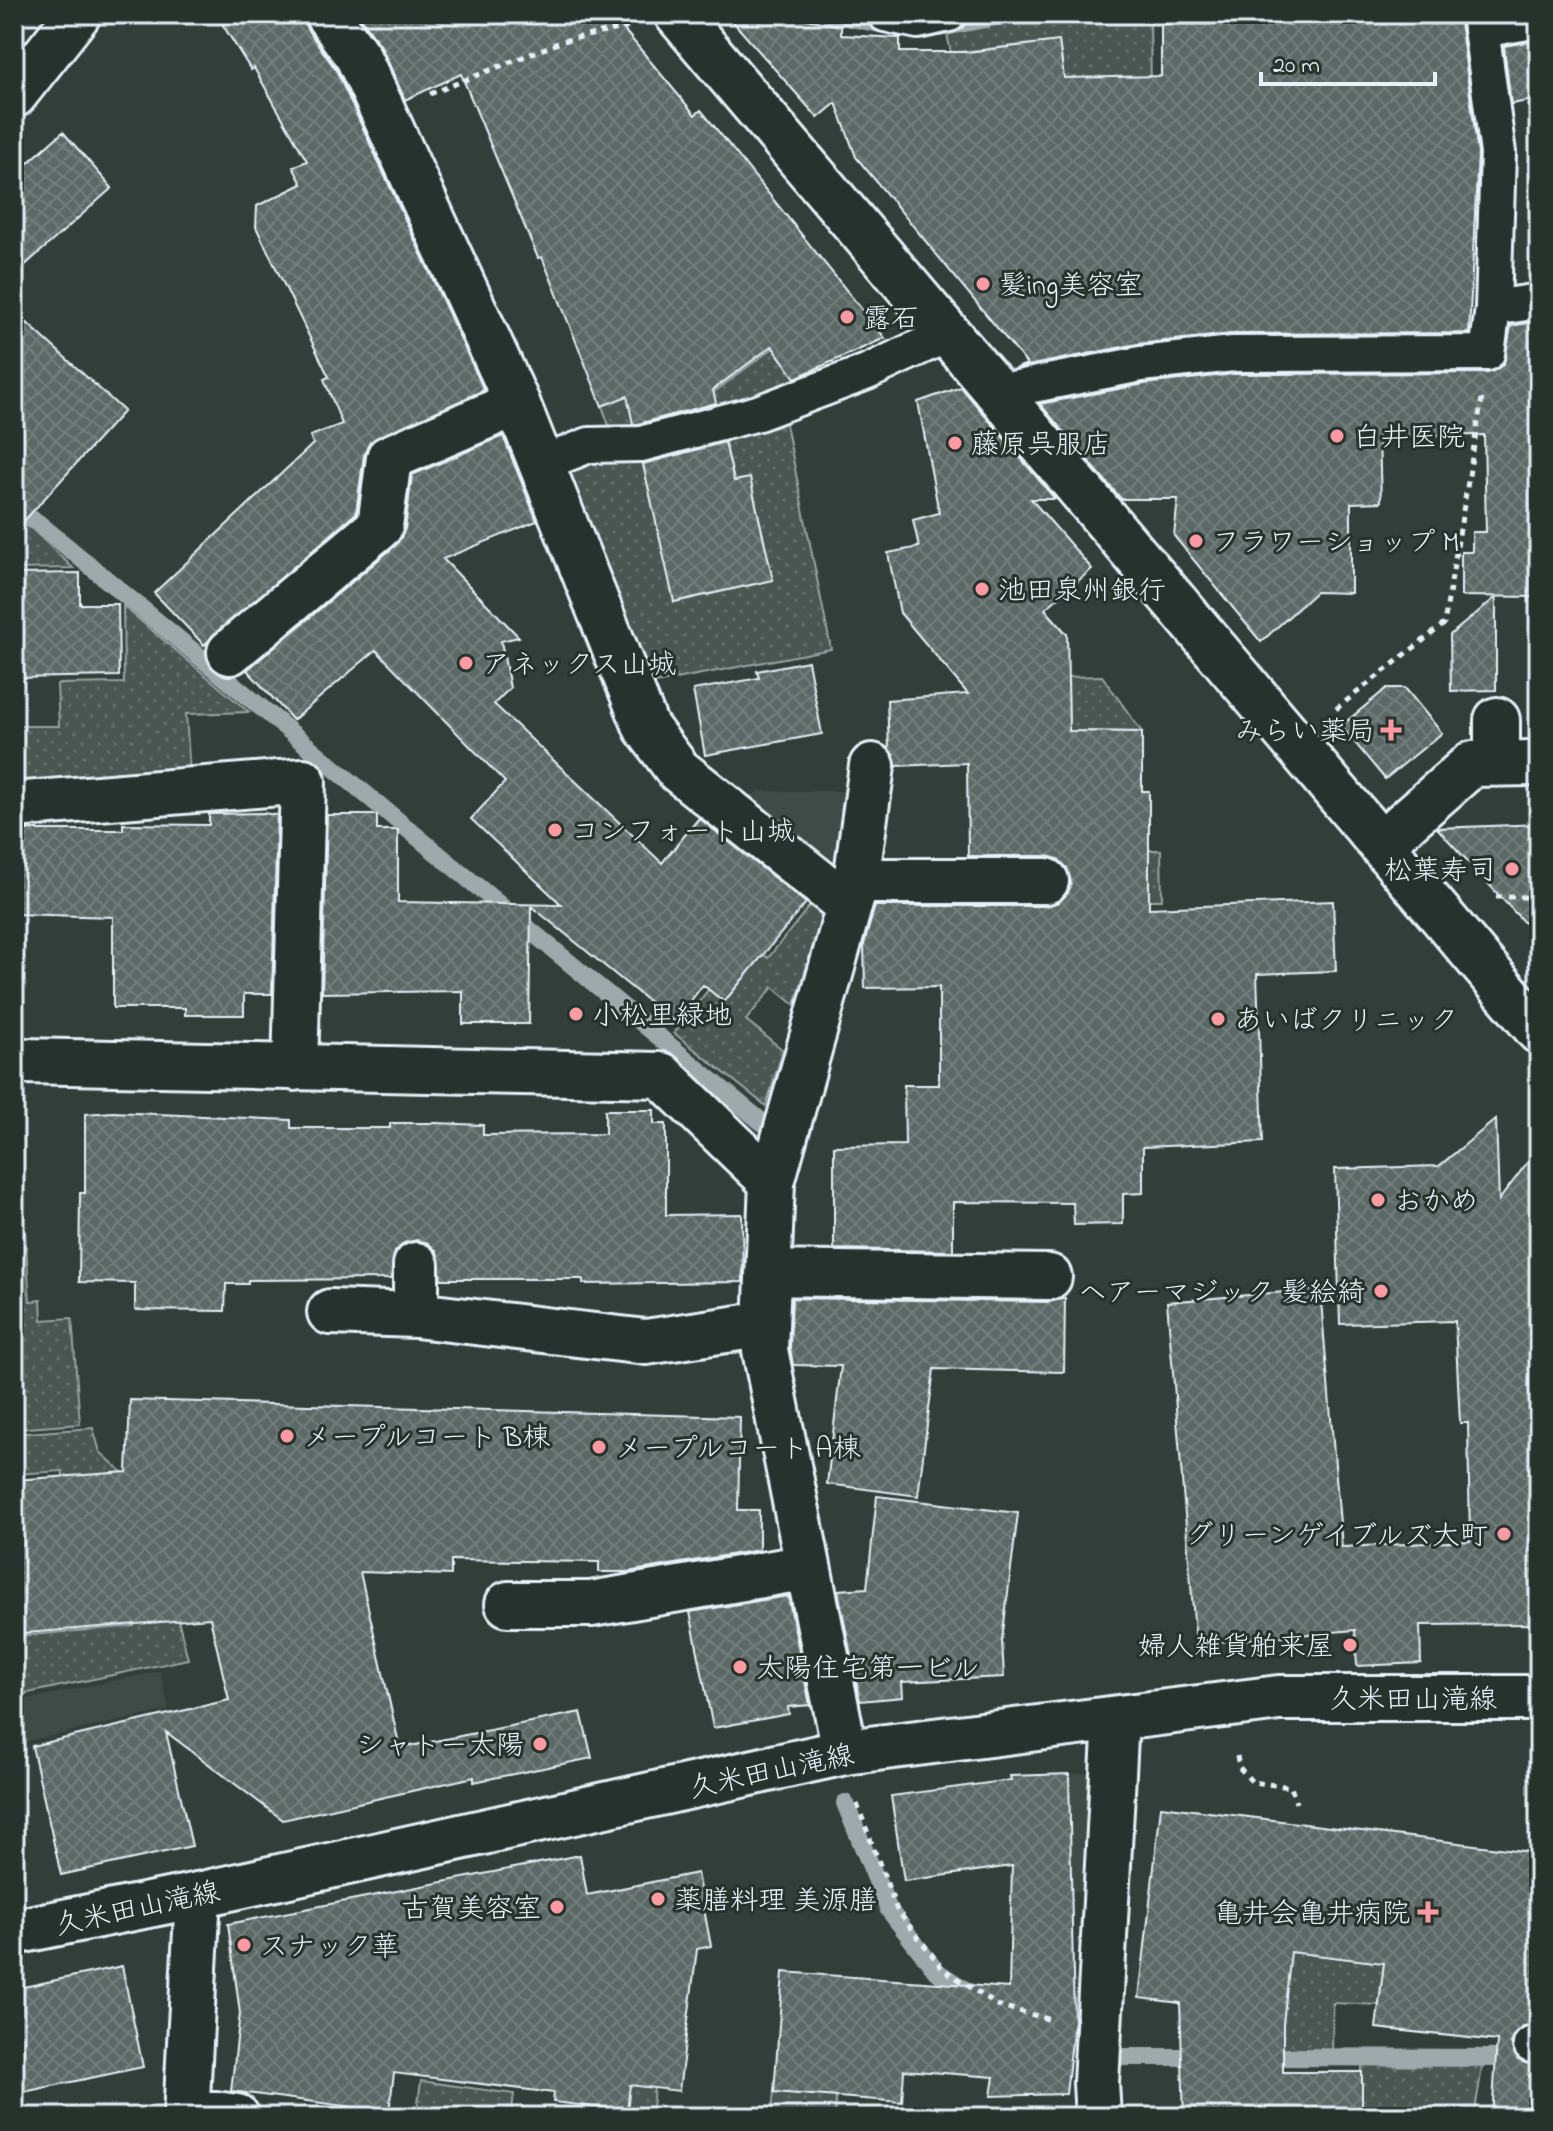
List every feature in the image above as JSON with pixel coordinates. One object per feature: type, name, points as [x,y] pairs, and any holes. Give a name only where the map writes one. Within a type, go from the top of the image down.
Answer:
[{"type":"street","points":[[14,95],[78,14]]},
{"type":"street","points":[[327,14],[358,57],[517,403],[646,727],[678,770],[852,894],[1046,881]]},
{"type":"street","points":[[678,15],[1539,1031]]},
{"type":"street","points":[[230,652],[380,526],[389,458],[517,403]]},
{"type":"street","points":[[1381,844],[1472,764],[1518,764],[1497,720]]},
{"type":"street","points":[[845,1752],[765,1350],[772,1182],[852,894],[872,766]]},
{"type":"street","points":[[14,805],[303,781],[295,1068]]},
{"type":"street","points":[[23,1061],[661,1075],[772,1182]]},
{"type":"street","points":[[416,1265],[416,1315]]},
{"type":"street","points":[[768,1273],[1049,1277]]},
{"type":"street","points":[[330,1312],[416,1315],[646,1342],[766,1324]]},
{"type":"street","points":[[508,1604],[591,1604],[808,1567]]},
{"type":"street","name":"久米田山滝線","points":[[14,1932],[198,1895],[845,1752],[1279,1698],[1539,1698]]},
{"type":"street","points":[[1087,2116],[1099,2032],[1116,1719]]},
{"type":"street","points":[[198,1895],[186,2113],[237,2117]]},
{"type":"lane","points":[[885,14],[918,21],[949,14]]},
{"type":"lane","points":[[997,392],[1141,364],[1233,354],[1487,353],[1493,308],[1498,153],[1480,22],[1539,20]]},
{"type":"lane","points":[[1493,308],[1539,301]]},
{"type":"lane","points":[[541,464],[589,445],[641,444],[758,413],[867,372],[948,334]]},
{"type":"path","points":[[385,114],[467,77],[563,41],[678,15]]},
{"type":"path","points":[[1295,742],[1444,624],[1449,577],[1476,448],[1487,353]]},
{"type":"path","points":[[845,1752],[858,1804],[897,1910],[943,1969],[997,2005],[1099,2032]]},
{"type":"path","points":[[1237,1753],[1239,1767],[1252,1782],[1291,1787],[1296,1803]]},
{"type":"shaded area","points":[[1047,14],[1150,14],[1151,93],[1064,78],[1059,41],[951,53],[947,34]]},
{"type":"shaded area","points":[[773,348],[798,381],[707,418],[658,429],[611,431],[602,406],[680,375],[710,395]]},
{"type":"shaded area","points":[[785,419],[831,649],[644,685],[558,468],[640,452],[675,602],[773,580],[750,479],[734,481],[723,433]]},
{"type":"shaded area","points":[[14,520],[32,529],[73,568],[14,569]]},
{"type":"shaded area","points":[[123,606],[249,712],[186,714],[190,775],[14,791],[14,726],[59,726],[57,684],[124,683]]},
{"type":"shaded area","points":[[1102,676],[1142,732],[1069,731],[1068,677]]},
{"type":"shaded area","points":[[759,791],[850,791],[834,874],[743,800]]},
{"type":"shaded area","points":[[1121,850],[1161,850],[1162,900],[1053,900],[1053,861],[1121,860]]},
{"type":"shaded area","points":[[811,904],[822,915],[795,1005],[773,987],[746,1020],[783,1050],[766,1106],[674,1033],[748,940],[768,958]]},
{"type":"shaded area","points":[[25,1232],[30,1301],[41,1300],[42,1320],[72,1318],[80,1424],[14,1429],[14,1233]]},
{"type":"shaded area","points":[[93,1428],[100,1452],[137,1485],[150,1507],[188,1659],[23,1694],[18,1636],[134,1626],[126,1526],[63,1484],[63,1471],[14,1474],[14,1434]]},
{"type":"shaded area","points":[[160,1671],[169,1710],[23,1742],[14,1702]]},
{"type":"shaded area","points":[[1095,1772],[1088,1893],[1013,1881],[1069,1774]]},
{"type":"shaded area","points":[[1291,1952],[1384,1963],[1379,2005],[1333,2003],[1332,2054],[1283,2054],[1178,1983]]},
{"type":"shaded area","points":[[1483,2061],[1474,2117],[1362,2117],[1362,2062]]},
{"type":"shaded area","points":[[421,2081],[514,2094],[511,2117],[416,2117]]},
{"type":"shaded area","points":[[602,2081],[654,2088],[651,2117],[626,2117],[627,2108]]},
{"type":"shaded area","points":[[774,2092],[836,2096],[835,2117],[771,2117]]},
{"type":"building","points":[[216,14],[302,14],[307,29],[336,70],[484,390],[370,442],[364,455],[356,513],[204,645],[154,593],[313,444],[310,436],[342,424],[324,379],[329,377],[256,227],[257,206],[302,184],[293,167],[307,161],[254,68],[251,70]]},
{"type":"building","points":[[358,14],[611,14],[695,115],[701,110],[885,338],[795,378],[772,346],[713,390],[716,403],[638,424],[633,424],[627,396],[602,406],[542,257],[538,258],[461,74],[405,100],[381,46]]},
{"type":"building","points":[[726,14],[782,14],[841,26],[841,35],[900,38],[900,52],[967,52],[1059,41],[1064,78],[1161,76],[1161,24],[1206,24],[1206,14],[1459,14],[1478,154],[1469,333],[1231,334],[1137,344],[1017,368],[1027,364],[856,157],[836,103],[818,118]]},
{"type":"building","points":[[1539,40],[1539,99],[1511,104],[1504,46]]},
{"type":"building","points":[[63,132],[112,188],[14,275],[14,175]]},
{"type":"building","points":[[14,311],[124,411],[14,532]]},
{"type":"building","points":[[1539,321],[1539,507],[1532,508],[1533,597],[1461,596],[1461,552],[1472,552],[1472,532],[1486,532],[1484,435],[1379,436],[1381,502],[1351,503],[1351,593],[1316,592],[1261,642],[1174,536],[1178,499],[1121,499],[1040,404],[1144,384],[1234,374],[1488,373],[1504,364],[1511,326]]},
{"type":"building","points":[[961,387],[1055,499],[1031,499],[1092,569],[1045,609],[1067,634],[1069,731],[1142,732],[1142,791],[1149,791],[1149,908],[1333,901],[1336,971],[1257,974],[1263,1142],[1143,1147],[1143,1193],[1123,1194],[1123,1224],[1074,1225],[1073,1203],[953,1202],[953,1251],[834,1249],[834,1146],[905,1145],[904,1085],[939,1085],[939,987],[865,988],[864,944],[875,906],[1046,906],[1059,902],[1068,893],[1071,882],[1067,868],[1058,859],[1047,856],[968,856],[967,763],[896,766],[889,749],[887,700],[968,694],[900,613],[888,553],[919,547],[913,520],[939,513],[918,402]]},
{"type":"building","points":[[503,436],[537,521],[443,559],[519,637],[501,641],[510,688],[494,704],[662,863],[699,818],[806,903],[724,1002],[703,985],[674,1022],[531,906],[529,1024],[463,1024],[463,991],[322,993],[327,815],[377,815],[377,830],[398,830],[398,902],[562,905],[471,819],[505,782],[376,650],[293,720],[247,670],[396,545],[405,529],[412,475]]},
{"type":"building","points":[[725,442],[734,481],[750,478],[773,580],[674,602],[643,464]]},
{"type":"building","points":[[80,573],[80,604],[118,604],[119,676],[14,678],[14,574]]},
{"type":"building","points":[[1496,597],[1496,690],[1451,691],[1450,635]]},
{"type":"building","points":[[808,661],[822,734],[705,755],[693,690],[759,678],[757,671]]},
{"type":"building","name":"みらい薬局","points":[[1387,688],[1405,688],[1442,733],[1385,779],[1341,726]]},
{"type":"building","points":[[209,814],[277,815],[272,994],[244,994],[244,1015],[185,1015],[185,1008],[113,1008],[113,917],[14,914],[14,830],[123,830],[123,824],[209,825]]},
{"type":"building","points":[[1539,824],[1539,891],[1532,891],[1530,929],[1437,828]]},
{"type":"building","points":[[605,1110],[654,1110],[654,1124],[666,1124],[666,1215],[742,1214],[743,1282],[583,1284],[583,1279],[441,1279],[437,1252],[428,1243],[417,1240],[404,1243],[395,1252],[391,1279],[248,1280],[248,1284],[226,1284],[225,1311],[135,1310],[135,1283],[79,1282],[80,1193],[85,1193],[85,1114],[113,1112],[291,1120],[291,1128],[390,1128],[390,1123],[483,1125],[483,1135],[605,1134]]},
{"type":"building","points":[[1496,1119],[1499,1200],[1539,1147],[1539,1624],[1420,1625],[1421,1663],[1357,1666],[1355,1630],[1196,1644],[1167,1302],[1320,1289],[1342,1547],[1470,1541],[1468,1423],[1460,1423],[1455,1321],[1340,1324],[1335,1169],[1439,1166]]},
{"type":"building","points":[[792,1298],[1049,1302],[1065,1298],[1064,1372],[934,1369],[918,1496],[827,1484],[841,1366],[793,1365],[790,1348]]},
{"type":"building","points":[[130,1400],[740,1417],[738,1510],[759,1510],[759,1550],[627,1572],[599,1572],[599,1562],[451,1560],[451,1575],[360,1572],[400,1748],[581,1712],[592,1758],[474,1782],[474,1777],[283,1820],[166,1732],[192,1846],[61,1875],[32,1746],[229,1700],[210,1618],[14,1634],[14,1480],[127,1472]]},
{"type":"building","points":[[877,1496],[1018,1513],[1002,1640],[1004,1677],[902,1682],[903,1697],[860,1701],[838,1590],[867,1588]]},
{"type":"building","name":"太陽住宅第一ビル","points":[[788,1596],[810,1705],[788,1707],[789,1714],[713,1728],[690,1612]]},
{"type":"building","points":[[1069,1774],[1074,2023],[1066,2094],[991,2096],[994,2077],[904,2070],[902,2102],[774,2092],[783,1972],[1009,1988],[1012,1866],[904,1881],[891,1796],[1011,1780],[1010,1776]]},
{"type":"building","points":[[1161,1806],[1539,1853],[1539,2026],[1523,2027],[1511,2043],[1518,2060],[1539,2066],[1539,2117],[1492,2117],[1497,2041],[1376,2028],[1384,1963],[1291,1952],[1283,2024],[1283,2072],[1362,2072],[1362,2117],[1184,2117],[1180,2003],[1139,1998]]},
{"type":"building","points":[[580,1855],[587,1895],[697,1873],[711,1946],[697,1949],[679,2091],[630,2085],[627,2111],[553,2102],[554,2093],[394,2073],[389,2112],[231,2091],[240,2013],[228,1924]]},
{"type":"building","points":[[122,1966],[143,2067],[14,2094],[14,1989]]},
{"type":"waterway","points":[[831,14],[895,27]]},
{"type":"waterway","points":[[939,28],[1011,14]]},
{"type":"waterway","points":[[14,509],[37,522],[763,1123]]},
{"type":"waterway","points":[[845,1803],[889,1910],[936,1971],[976,1997]]},
{"type":"waterway","points":[[1119,2057],[1206,2057]]},
{"type":"waterway","points":[[1260,2057],[1518,2058]]},
{"type":"place","name":"髪ing美容室","points":[[983,284]]},
{"type":"place","name":"露石","points":[[847,317]]},
{"type":"place","name":"白井医院","points":[[1337,436]]},
{"type":"place","name":"藤原呉服店","points":[[955,443]]},
{"type":"place","name":"フラワーショップ M","points":[[1196,541]]},
{"type":"place","name":"池田泉州銀行","points":[[982,589]]},
{"type":"place","name":"アネックス山城","points":[[466,663]]},
{"type":"place","name":"みらい薬局","points":[[1391,730]]},
{"type":"place","name":"コンフォート山城","points":[[555,830]]},
{"type":"place","name":"松葉寿司","points":[[1512,869]]},
{"type":"place","name":"小松里緑地","points":[[576,1014]]},
{"type":"place","name":"あいばクリニック","points":[[1218,1019]]},
{"type":"place","name":"おかめ","points":[[1378,1200]]},
{"type":"place","name":"ヘアーマジック 髪絵綺","points":[[1381,1291]]},
{"type":"place","name":"メープルコート B棟","points":[[287,1436]]},
{"type":"place","name":"メープルコート A棟","points":[[599,1447]]},
{"type":"place","name":"グリーンゲイブルズ大町","points":[[1504,1534]]},
{"type":"place","name":"婦人雑貨舶来屋","points":[[1350,1645]]},
{"type":"place","name":"太陽住宅第一ビル","points":[[740,1667]]},
{"type":"place","name":"シャトー太陽","points":[[540,1744]]},
{"type":"place","name":"薬膳料理 美源膳","points":[[658,1899]]},
{"type":"place","name":"古賀美容室","points":[[557,1907]]},
{"type":"place","name":"亀井会亀井病院","points":[[1428,1912]]},
{"type":"place","name":"スナック華","points":[[244,1945]]}]
